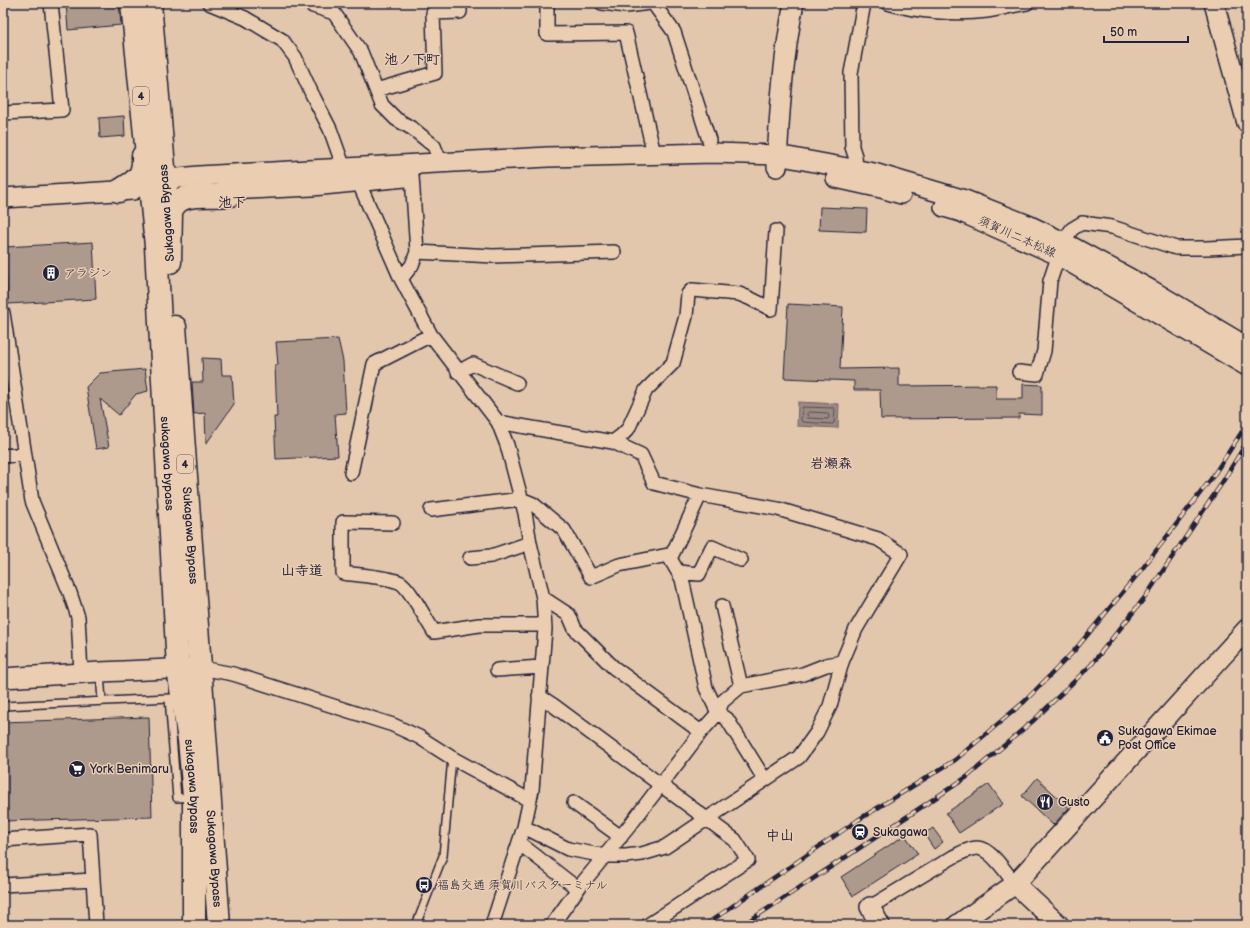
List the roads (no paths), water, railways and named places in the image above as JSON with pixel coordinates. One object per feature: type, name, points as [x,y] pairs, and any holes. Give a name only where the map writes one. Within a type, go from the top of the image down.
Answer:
[{"type":"highway","name":"sukagawa bypass","points":[[132,3],[152,124],[160,188],[181,741],[194,796],[194,925]]},
{"type":"highway","name":"4","points":[[150,3],[152,124]]},
{"type":"highway","points":[[124,190],[141,175],[144,167],[152,124]]},
{"type":"highway","points":[[163,262],[171,212],[173,205],[178,200],[189,197],[232,194],[241,188]]},
{"type":"highway","name":"Sukagawa Bypass","points":[[163,262],[201,668],[219,925]]},
{"type":"street","points":[[3,114],[62,110],[51,3]]},
{"type":"street","points":[[209,3],[245,18],[282,40],[295,57],[330,129],[344,168],[358,182],[401,279],[431,335],[498,422],[507,445],[521,499],[543,598],[544,625],[532,790],[524,827],[492,925]]},
{"type":"street","points":[[309,3],[313,6],[334,13],[361,52],[382,105],[396,119],[413,129],[434,146],[441,164]]},
{"type":"street","points":[[376,90],[435,74],[433,13],[460,12],[460,3]]},
{"type":"street","points":[[547,3],[547,34],[626,33],[654,154]]},
{"type":"street","points":[[602,3],[626,6],[650,3]]},
{"type":"street","points":[[653,3],[674,32],[710,140]]},
{"type":"street","points":[[777,161],[781,91],[787,37],[794,3]]},
{"type":"street","points":[[856,169],[855,156],[852,147],[851,73],[864,3]]},
{"type":"street","points":[[888,3],[904,8],[945,12],[987,11],[1022,3]]},
{"type":"street","points":[[1214,3],[1247,123]]},
{"type":"street","points":[[152,124],[166,150],[169,171],[174,175],[199,176],[548,157],[654,154],[724,153],[777,161]]},
{"type":"street","points":[[160,188],[312,186],[412,176],[490,173],[625,164],[777,161]]},
{"type":"street","name":"須賀川二本松線","points":[[777,161],[856,169],[965,200],[1028,226],[1060,248],[1147,297],[1247,346]]},
{"type":"street","name":"須賀川二本松線","points":[[777,161],[881,188],[961,212],[1060,248]]},
{"type":"street","points":[[160,188],[199,176]]},
{"type":"street","points":[[401,279],[412,265],[417,252],[412,176]]},
{"type":"street","points":[[3,198],[323,178],[358,182]]},
{"type":"street","points":[[124,190],[140,196],[144,205],[148,239],[163,262]]},
{"type":"street","points":[[1019,372],[1037,374],[1044,350],[1050,281],[1060,248],[1072,229],[1082,222],[1112,227],[1176,248],[1247,246]]},
{"type":"street","points":[[613,442],[628,429],[646,390],[673,363],[686,316],[688,294],[692,290],[739,294],[771,309],[776,231]]},
{"type":"street","points":[[417,252],[493,256],[614,252]]},
{"type":"street","name":"須賀川二本松線","points":[[1147,297],[1247,366]]},
{"type":"street","points":[[3,314],[32,501],[70,593],[78,617],[81,673]]},
{"type":"street","points":[[351,473],[374,364],[431,335]]},
{"type":"street","points":[[458,372],[473,364],[517,383]]},
{"type":"street","points":[[498,422],[613,442],[641,455],[654,483],[700,495],[778,509],[878,539],[901,554],[856,628],[842,662],[830,706],[817,732],[800,757],[665,847],[632,856],[605,856],[568,849],[524,827]]},
{"type":"street","points":[[3,456],[24,454]]},
{"type":"street","points":[[670,559],[700,495]]},
{"type":"street","points":[[431,510],[521,499],[533,504],[564,530],[591,577],[619,565],[668,555],[682,579],[706,688],[718,713],[727,720],[765,780]]},
{"type":"street","points":[[393,523],[343,522],[343,573],[384,578],[401,583],[410,593],[434,632],[479,625],[544,625]]},
{"type":"street","points":[[470,558],[491,556],[530,543]]},
{"type":"street","points":[[678,572],[698,574],[712,547],[741,560]]},
{"type":"street","points":[[543,598],[569,615],[575,630],[613,667],[702,732]]},
{"type":"street","points":[[722,606],[741,686]]},
{"type":"street","points":[[957,925],[1015,884],[1247,629]]},
{"type":"street","points":[[552,925],[578,889],[621,837],[718,713],[722,702],[741,686],[803,674],[842,662]]},
{"type":"street","points":[[497,670],[542,667]]},
{"type":"street","points":[[3,678],[201,668],[233,674],[393,725],[419,737],[452,758],[529,800]]},
{"type":"street","points":[[540,696],[735,840],[748,860],[648,925]]},
{"type":"street","points":[[574,803],[621,837]]},
{"type":"street","points":[[3,840],[90,834],[96,925]]},
{"type":"street","points":[[519,843],[578,889]]},
{"type":"street","points":[[880,925],[870,906],[953,857],[965,851],[976,848],[990,853],[1015,884],[1059,925]]},
{"type":"street","points":[[3,885],[93,880]]},
{"type":"lane","points":[[100,672],[102,701]]},
{"type":"lane","points":[[3,706],[169,698],[181,741]]},
{"type":"lane","points":[[416,925],[443,856],[452,758]]},
{"type":"water","points":[[798,402],[839,404],[838,428],[797,426]]},
{"type":"railway","points":[[705,925],[858,820],[955,760],[1024,702],[1074,651],[1142,569],[1211,479],[1247,424]]},
{"type":"railway","points":[[743,925],[967,777],[1034,720],[1091,665],[1146,596],[1220,486],[1247,442]]},
{"type":"place","name":"アラジン","points":[[51,273]]},
{"type":"place","name":"Sukagawa Ekimae Post Office","points":[[1105,738]]},
{"type":"place","name":"York Benimaru","points":[[77,769]]},
{"type":"place","name":"Gusto","points":[[1045,802]]},
{"type":"place","name":"Sukagawa","points":[[860,832]]},
{"type":"place","name":"福島交通 須賀川バスターミナル","points":[[424,885]]},
{"type":"district","name":"池ノ下町","points":[[412,59]]},
{"type":"district","name":"池下","points":[[232,202]]},
{"type":"district","name":"岩瀬森","points":[[831,463]]},
{"type":"district","name":"山寺道","points":[[302,570]]},
{"type":"district","name":"中山","points":[[780,835]]}]
